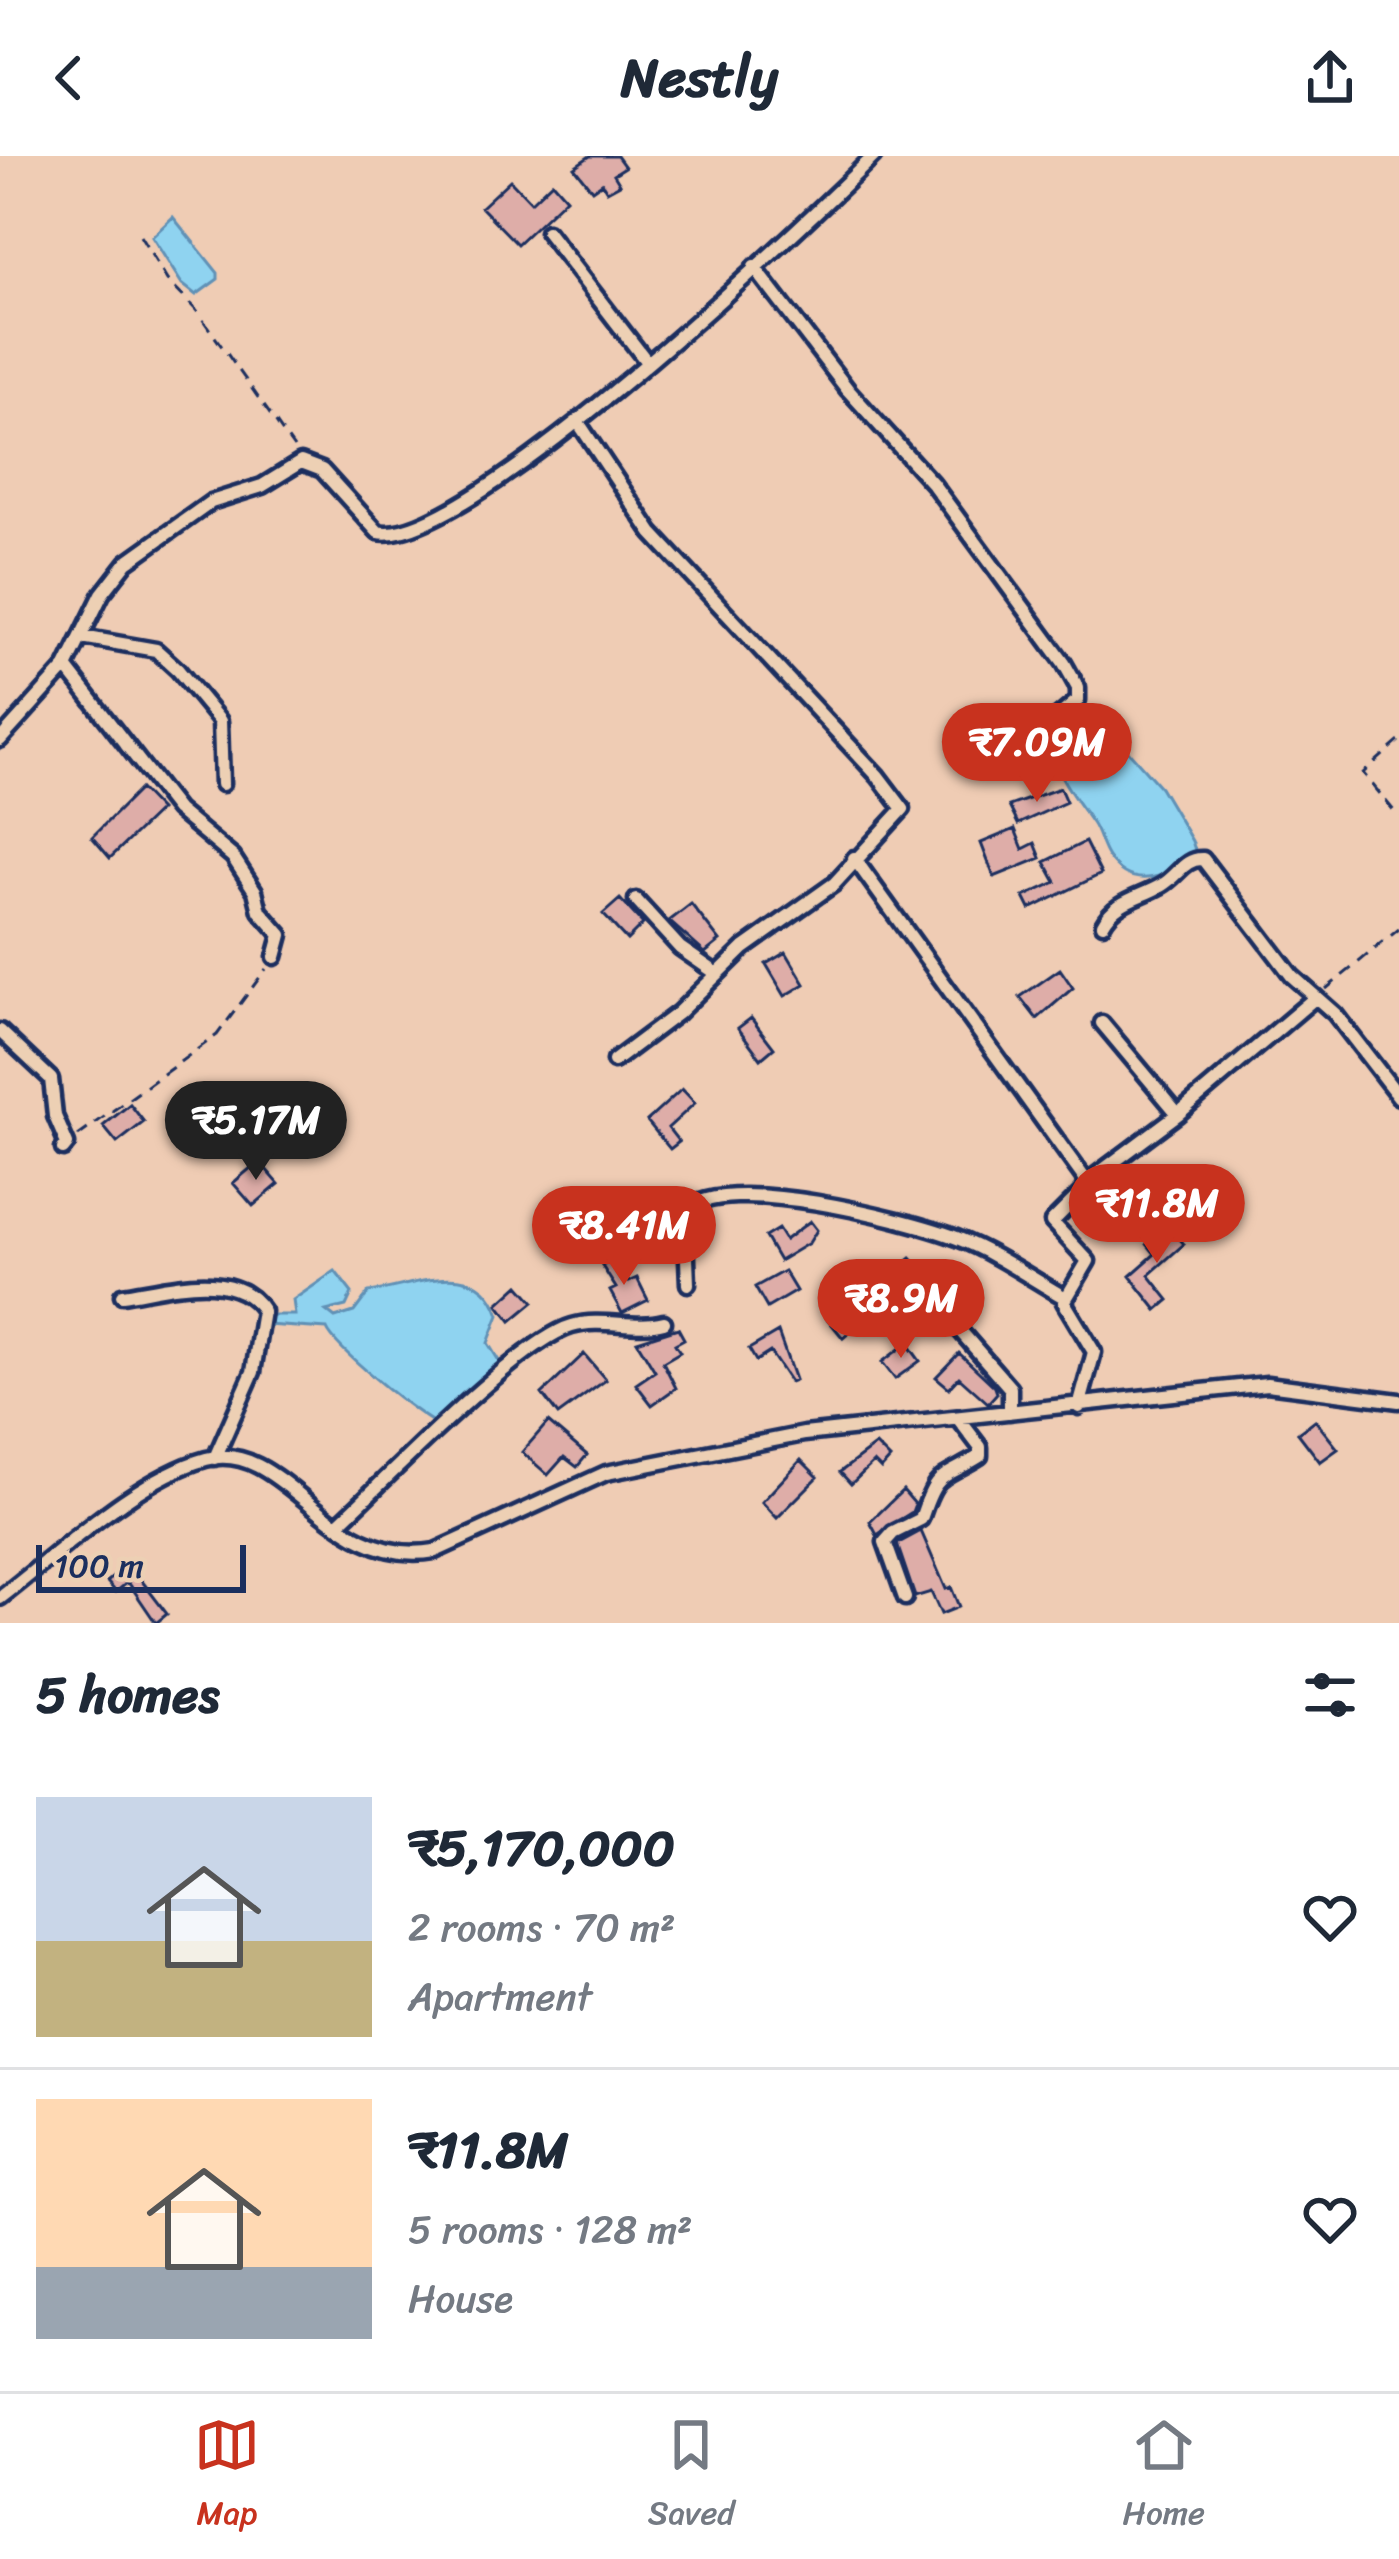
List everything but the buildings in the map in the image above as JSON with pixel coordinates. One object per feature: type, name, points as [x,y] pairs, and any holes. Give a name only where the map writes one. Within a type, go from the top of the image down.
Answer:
[{"type":"street","points":[[0,740],[66,667],[114,577],[166,531],[211,502],[262,486],[295,464],[322,470],[372,528],[394,535],[487,488],[578,422],[874,156]]},
{"type":"street","points":[[547,232],[647,362]]},
{"type":"street","points":[[754,267],[848,390],[933,484],[1064,663],[1078,688],[1078,700],[1052,722]]},
{"type":"street","points":[[578,422],[652,532],[902,804],[902,813],[825,892],[716,973],[651,1036],[614,1061]]},
{"type":"street","points":[[82,637],[156,650],[178,670],[220,721],[223,784]]},
{"type":"street","points":[[66,667],[177,810],[232,857],[255,890],[260,911],[281,935],[275,957]]},
{"type":"street","points":[[854,858],[1078,1175],[1092,1182]]},
{"type":"street","points":[[1103,924],[1113,909],[1162,885],[1189,861],[1203,859],[1292,976],[1335,1014],[1399,1097]]},
{"type":"street","points":[[636,900],[680,948],[716,973]]},
{"type":"street","points":[[1064,1297],[1088,1264],[1052,1220],[1316,997]]},
{"type":"street","points":[[1102,1023],[1178,1114]]},
{"type":"street","points":[[0,1031],[51,1079],[55,1117],[65,1147]]},
{"type":"street","points":[[688,1284],[685,1211],[697,1201],[747,1194],[834,1207],[956,1238],[1064,1297],[1094,1352],[1079,1408]]},
{"type":"street","points":[[122,1295],[231,1286],[250,1296],[263,1311],[253,1372],[215,1457]]},
{"type":"street","points":[[337,1526],[495,1380],[559,1331],[596,1323],[664,1322]]},
{"type":"street","points":[[956,1326],[1010,1388],[1010,1412]]},
{"type":"street","points":[[3,1591],[160,1480],[215,1457],[248,1461],[371,1547],[413,1555],[435,1551],[562,1492],[634,1466],[804,1434],[1079,1408],[1267,1384],[1399,1401]]},
{"type":"street","points":[[905,1598],[885,1542],[887,1536],[921,1519],[929,1492],[950,1468],[980,1456],[980,1448],[958,1418]]},
{"type":"path","points":[[140,236],[167,280],[196,310],[306,464]]},
{"type":"path","points":[[1399,741],[1363,773],[1399,817]]},
{"type":"path","points":[[1316,997],[1399,928]]},
{"type":"path","points":[[65,1147],[218,1035],[275,957]]},
{"type":"water","points":[[173,217],[218,273],[218,279],[196,295],[182,284],[152,237]]},
{"type":"water","points":[[1090,714],[1097,716],[1160,787],[1192,841],[1195,850],[1164,874],[1140,878],[1118,868],[1060,773],[1051,740],[1066,724]]},
{"type":"water","points":[[335,1271],[352,1293],[346,1306],[326,1311],[335,1318],[354,1312],[369,1292],[443,1278],[476,1285],[489,1296],[499,1315],[488,1343],[499,1361],[495,1373],[439,1425],[378,1381],[327,1329],[267,1325],[268,1315],[295,1315],[293,1300]]}]
